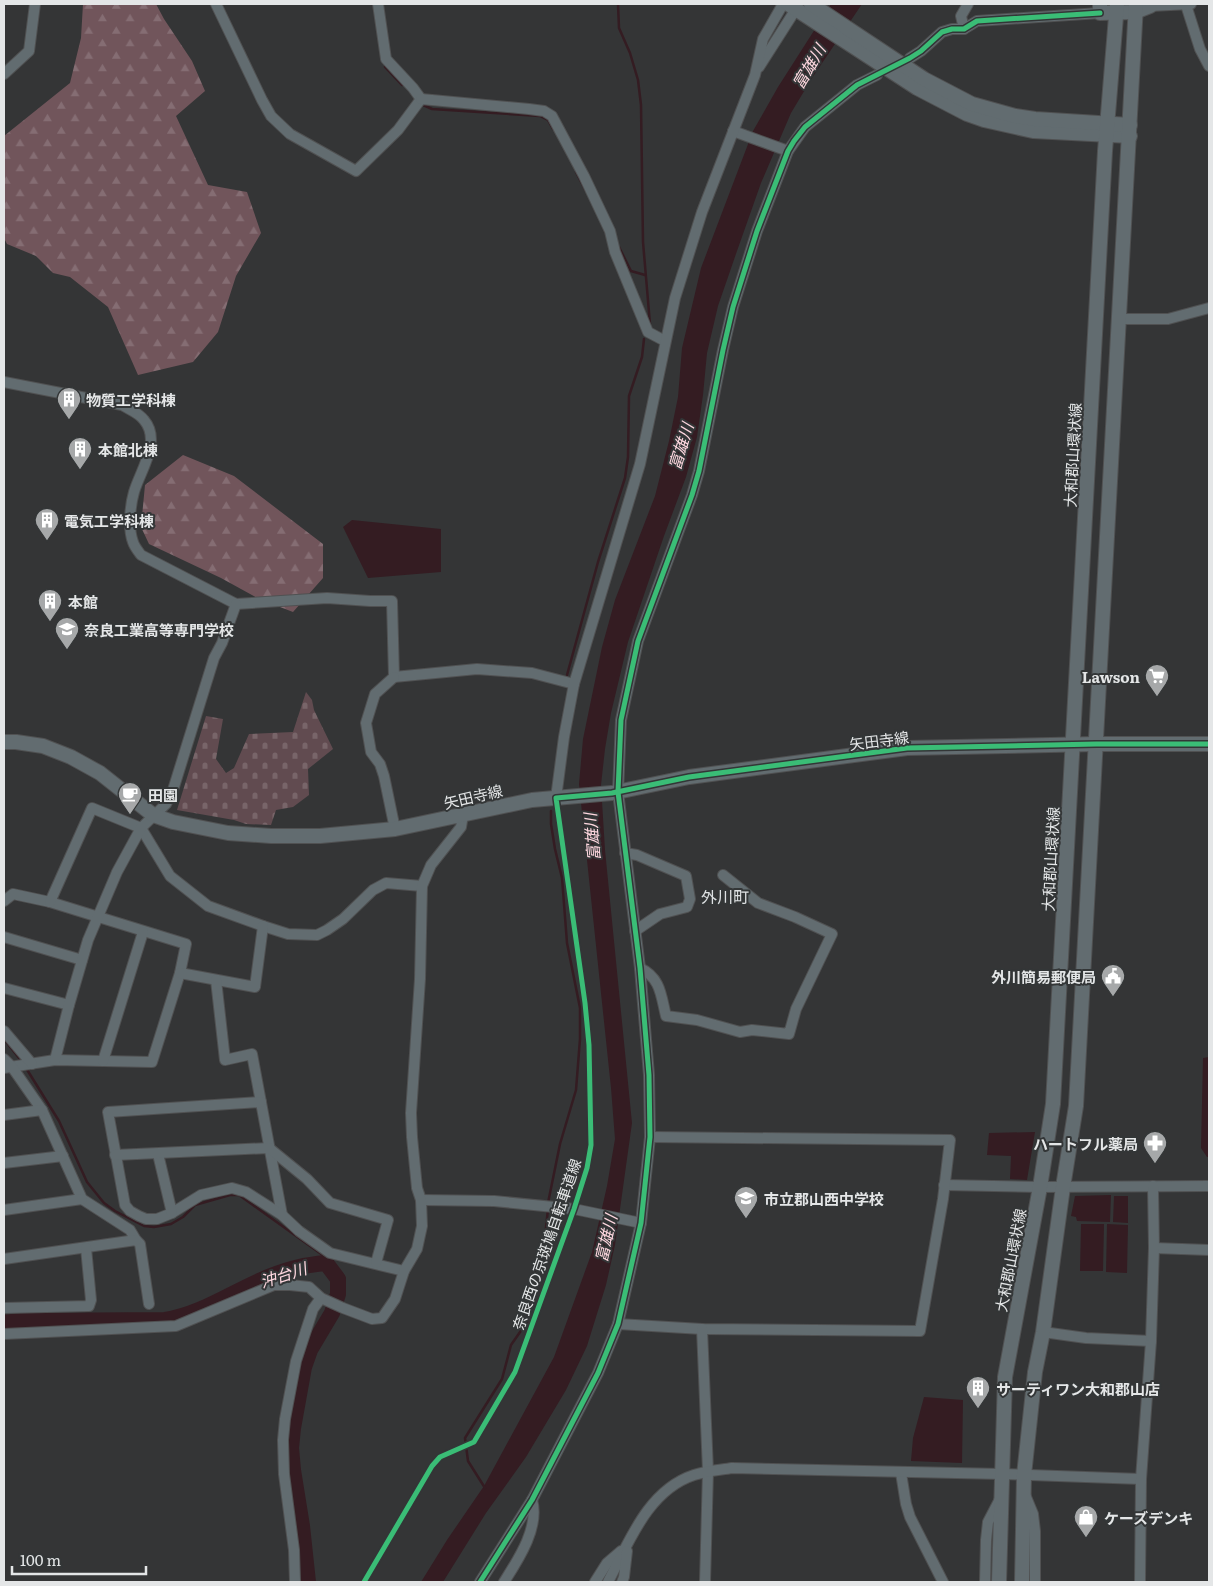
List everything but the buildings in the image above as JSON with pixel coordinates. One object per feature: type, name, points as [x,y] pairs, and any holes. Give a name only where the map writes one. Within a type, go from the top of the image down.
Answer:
[{"type":"main road","points":[[792,5],[812,10],[917,88],[967,114],[1013,128],[1033,131],[1106,129],[1130,131]]},
{"type":"main road","points":[[1022,1582],[1024,1475],[1035,1372],[1043,1332],[1076,1106],[1130,131],[1143,7],[1100,9]]},
{"type":"main road","name":"大和郡山環状線","points":[[999,1582],[1005,1378],[1040,1187],[1053,1104],[1106,129],[1116,8]]},
{"type":"main road","name":"矢田寺線","points":[[4,742],[43,746],[71,757],[100,773],[153,815],[173,822],[228,833],[271,836],[320,836],[395,830],[532,800],[615,793],[689,777],[907,748],[1073,744],[1209,744]]},
{"type":"street","points":[[4,74],[29,51],[35,4]]},
{"type":"street","points":[[216,4],[262,100],[272,116],[290,134],[356,170],[398,130],[421,99]]},
{"type":"street","points":[[378,4],[386,59],[421,99],[529,109],[544,111],[552,116],[584,176],[610,232],[615,252],[648,332],[666,341]]},
{"type":"street","points":[[964,29],[961,16],[968,4]]},
{"type":"street","points":[[1143,7],[1188,4],[1200,49],[1209,66]]},
{"type":"street","points":[[561,798],[564,737],[574,684],[640,464],[675,298],[702,212],[755,75],[792,5]]},
{"type":"street","points":[[910,58],[922,51],[942,32],[952,29],[964,29],[977,21],[1100,9]]},
{"type":"street","points":[[480,1582],[532,1500],[598,1373],[618,1324],[641,1223],[650,1137],[649,1075],[640,968],[615,793],[621,720],[638,641],[692,495],[699,471],[733,307],[757,232],[788,152],[805,127],[857,85],[877,75]]},
{"type":"street","points":[[733,131],[788,152]]},
{"type":"street","points":[[1119,319],[1168,319],[1209,308]]},
{"type":"street","points":[[4,382],[122,406],[139,414],[146,421],[150,432],[151,447],[134,492],[130,514],[133,542],[141,555],[236,604],[327,598],[370,602],[392,601],[394,677]]},
{"type":"street","points":[[55,1060],[88,940],[117,872],[141,828],[166,804],[173,790],[214,658],[222,643],[236,604]]},
{"type":"street","points":[[395,830],[384,776],[380,764],[371,752],[366,723],[375,694],[394,677],[477,669],[532,674],[574,684]]},
{"type":"street","points":[[50,902],[92,808],[141,828],[170,876],[208,906],[288,934],[317,935],[327,930],[343,919],[373,890],[386,883],[422,886]]},
{"type":"street","points":[[5,1334],[176,1326],[274,1285],[290,1284],[309,1287],[326,1300],[372,1319],[382,1318],[395,1299],[404,1271],[417,1249],[422,1226],[421,1200],[415,1171],[411,1113],[420,979],[422,886],[431,865],[461,827],[463,815]]},
{"type":"street","points":[[625,853],[636,855],[686,876],[690,899],[687,907],[660,914],[635,931]]},
{"type":"street","points":[[640,968],[648,972],[658,985],[666,1016],[697,1020],[740,1032],[752,1030],[789,1034],[796,1009],[832,934],[796,917],[758,903],[723,875]]},
{"type":"street","points":[[4,901],[13,894],[50,902],[186,944],[180,973],[152,1062],[55,1060],[8,1068]]},
{"type":"street","points":[[180,973],[256,987],[263,926]]},
{"type":"street","points":[[103,1061],[143,932]]},
{"type":"street","points":[[4,938],[82,960]]},
{"type":"street","points":[[216,980],[225,1060],[252,1054],[282,1215]]},
{"type":"street","points":[[4,988],[69,1005]]},
{"type":"street","points":[[4,1030],[32,1064]]},
{"type":"street","points":[[4,1059],[8,1068],[42,1110],[82,1199],[130,1230],[140,1244],[149,1304]]},
{"type":"street","points":[[261,1102],[108,1112],[125,1205],[130,1211],[146,1220],[158,1219],[201,1195],[232,1188],[246,1192],[282,1215],[299,1231],[330,1253],[404,1271]]},
{"type":"street","points":[[4,1115],[42,1110]]},
{"type":"street","points":[[618,1324],[702,1328],[920,1331],[950,1140],[650,1137]]},
{"type":"street","points":[[115,1155],[268,1148],[307,1179],[330,1203],[388,1220],[376,1263]]},
{"type":"street","points":[[158,1154],[172,1212]]},
{"type":"street","points":[[4,1163],[63,1156]]},
{"type":"street","points":[[944,1185],[1040,1187],[1209,1186]]},
{"type":"street","points":[[1140,1582],[1141,1479],[1151,1341],[1154,1248],[1153,1186]]},
{"type":"street","points":[[4,1210],[82,1199]]},
{"type":"street","points":[[421,1200],[494,1201],[574,1209],[641,1223]]},
{"type":"street","points":[[130,1230],[139,1216]]},
{"type":"street","points":[[4,1259],[136,1240]]},
{"type":"street","points":[[4,1308],[89,1306],[92,1300],[86,1248]]},
{"type":"street","points":[[1154,1248],[1209,1250]]},
{"type":"street","points":[[295,1582],[294,1550],[284,1474],[283,1433],[296,1361],[313,1310],[326,1300]]},
{"type":"street","points":[[702,1328],[708,1471],[705,1582]]},
{"type":"street","points":[[1043,1332],[1086,1338],[1151,1341]]},
{"type":"street","points":[[608,1582],[644,1515],[666,1491],[693,1475],[708,1471],[732,1468],[1141,1479]]},
{"type":"street","points":[[901,1473],[910,1517],[943,1582]]},
{"type":"street","points":[[1023,1492],[1033,1514],[1035,1582]]},
{"type":"street","points":[[985,1582],[988,1522],[1001,1497]]},
{"type":"street","points":[[504,1582],[521,1556],[530,1533],[535,1511],[532,1500]]},
{"type":"street","points":[[595,1582],[608,1563],[627,1545]]},
{"type":"street","points":[[622,1582],[627,1545]]},
{"type":"green space","points":[[83,4],[156,4],[192,61],[205,91],[176,116],[208,185],[247,192],[261,233],[236,276],[218,332],[193,362],[138,375],[108,307],[70,277],[53,273],[36,256],[7,244],[4,238],[4,136],[70,83],[81,38]]},
{"type":"green space","points":[[183,455],[234,476],[323,544],[323,578],[293,612],[259,599],[221,578],[149,544],[141,527],[145,485]]},
{"type":"green space","points":[[306,692],[312,700],[314,710],[333,749],[308,769],[309,795],[293,807],[276,810],[271,825],[246,824],[234,820],[177,810],[206,716],[223,719],[216,759],[226,773],[234,768],[249,734],[293,732]]},
{"type":"water","name":"富雄川","points":[[831,4],[862,4],[812,78],[791,113],[761,183],[718,306],[707,353],[697,437],[686,477],[628,642],[611,713],[601,785],[605,850],[632,1123],[615,1245],[606,1285],[587,1346],[566,1390],[526,1457],[486,1513],[443,1582],[421,1582],[484,1486],[554,1357],[592,1252],[607,1186],[615,1139],[579,784],[583,739],[602,647],[615,600],[655,496],[669,441],[678,397],[682,348],[701,268],[753,131],[778,87]]},
{"type":"water","points":[[352,520],[441,529],[441,572],[368,578],[343,527]]},
{"type":"water","points":[[1209,1057],[1209,1157],[1207,1157],[1201,1148],[1203,1058]]},
{"type":"water","points":[[1035,1132],[1027,1180],[1010,1179],[1011,1156],[987,1155],[989,1133]]},
{"type":"water","points":[[1111,1195],[1110,1222],[1077,1221],[1076,1217],[1071,1216],[1075,1196]]},
{"type":"water","points":[[1114,1196],[1128,1196],[1128,1223],[1113,1222]]},
{"type":"water","points":[[1081,1224],[1104,1224],[1103,1271],[1080,1271]]},
{"type":"water","points":[[1107,1224],[1128,1225],[1127,1273],[1106,1272]]},
{"type":"water","points":[[924,1397],[963,1400],[962,1463],[911,1461],[913,1438]]},
{"type":"waterway","points":[[618,4],[619,28],[630,53],[638,80],[641,105],[643,242],[650,324]]},
{"type":"waterway","points":[[385,67],[402,85]]},
{"type":"waterway","points":[[421,104],[432,109],[540,116],[548,120],[553,129]]},
{"type":"waterway","points":[[576,172],[586,191]]},
{"type":"waterway","points":[[619,247],[631,271],[645,275]]},
{"type":"waterway","points":[[567,675],[598,562],[625,478],[628,457],[629,396],[642,357],[644,339]]},
{"type":"waterway","points":[[548,1203],[560,1144],[576,1090],[580,1039],[580,1008],[567,943],[562,878],[555,849],[551,811]]},
{"type":"waterway","points":[[4,1039],[23,1063]]},
{"type":"waterway","points":[[26,1068],[59,1121],[87,1182],[104,1203],[115,1211],[144,1226],[154,1227],[171,1224],[183,1217],[195,1205],[230,1195],[239,1195],[324,1256],[326,1263]]},
{"type":"waterway","points":[[485,1488],[468,1461],[465,1438],[502,1379],[511,1345],[527,1322],[531,1277],[543,1257],[548,1209]]},
{"type":"waterway","name":"沖台川","points":[[4,1323],[21,1321],[165,1320],[193,1313],[278,1273],[298,1267],[326,1263],[338,1279],[338,1294],[332,1313],[310,1350],[304,1367],[291,1448],[308,1582]]},
{"type":"cycle path","points":[[480,1582],[532,1500],[598,1373],[618,1324],[641,1223],[650,1137],[649,1075],[640,968],[618,792],[621,720],[638,641],[692,495],[699,471],[733,307],[757,231],[788,151],[805,127],[857,85],[910,58],[921,51],[942,32],[952,29],[964,29],[977,21],[1100,13]]},
{"type":"cycle path","name":"奈良西の京斑鳩自転車道線","points":[[364,1582],[432,1466],[440,1457],[474,1442],[515,1372],[587,1168],[591,1145],[589,1045],[585,1003],[556,798],[612,793],[689,777],[907,748],[1209,744]]},
{"type":"place","name":"物質工学科棟","points":[[69,420]]},
{"type":"place","name":"本館北棟","points":[[80,470]]},
{"type":"place","name":"電気工学科棟","points":[[47,541]]},
{"type":"place","name":"本館","points":[[50,622]]},
{"type":"place","name":"奈良工業高等専門学校","points":[[67,650]]},
{"type":"place","name":"Lawson","points":[[1157,697]]},
{"type":"place","name":"田園","points":[[130,815]]},
{"type":"place","name":"外川簡易郵便局","points":[[1113,997]]},
{"type":"place","name":"ハートフル薬局","points":[[1155,1164]]},
{"type":"place","name":"市立郡山西中学校","points":[[746,1219]]},
{"type":"place","name":"サーティワン大和郡山店","points":[[978,1409]]},
{"type":"place","name":"ケーズデンキ","points":[[1086,1538]]},
{"type":"district","name":"外川町","points":[[725,896]]}]
